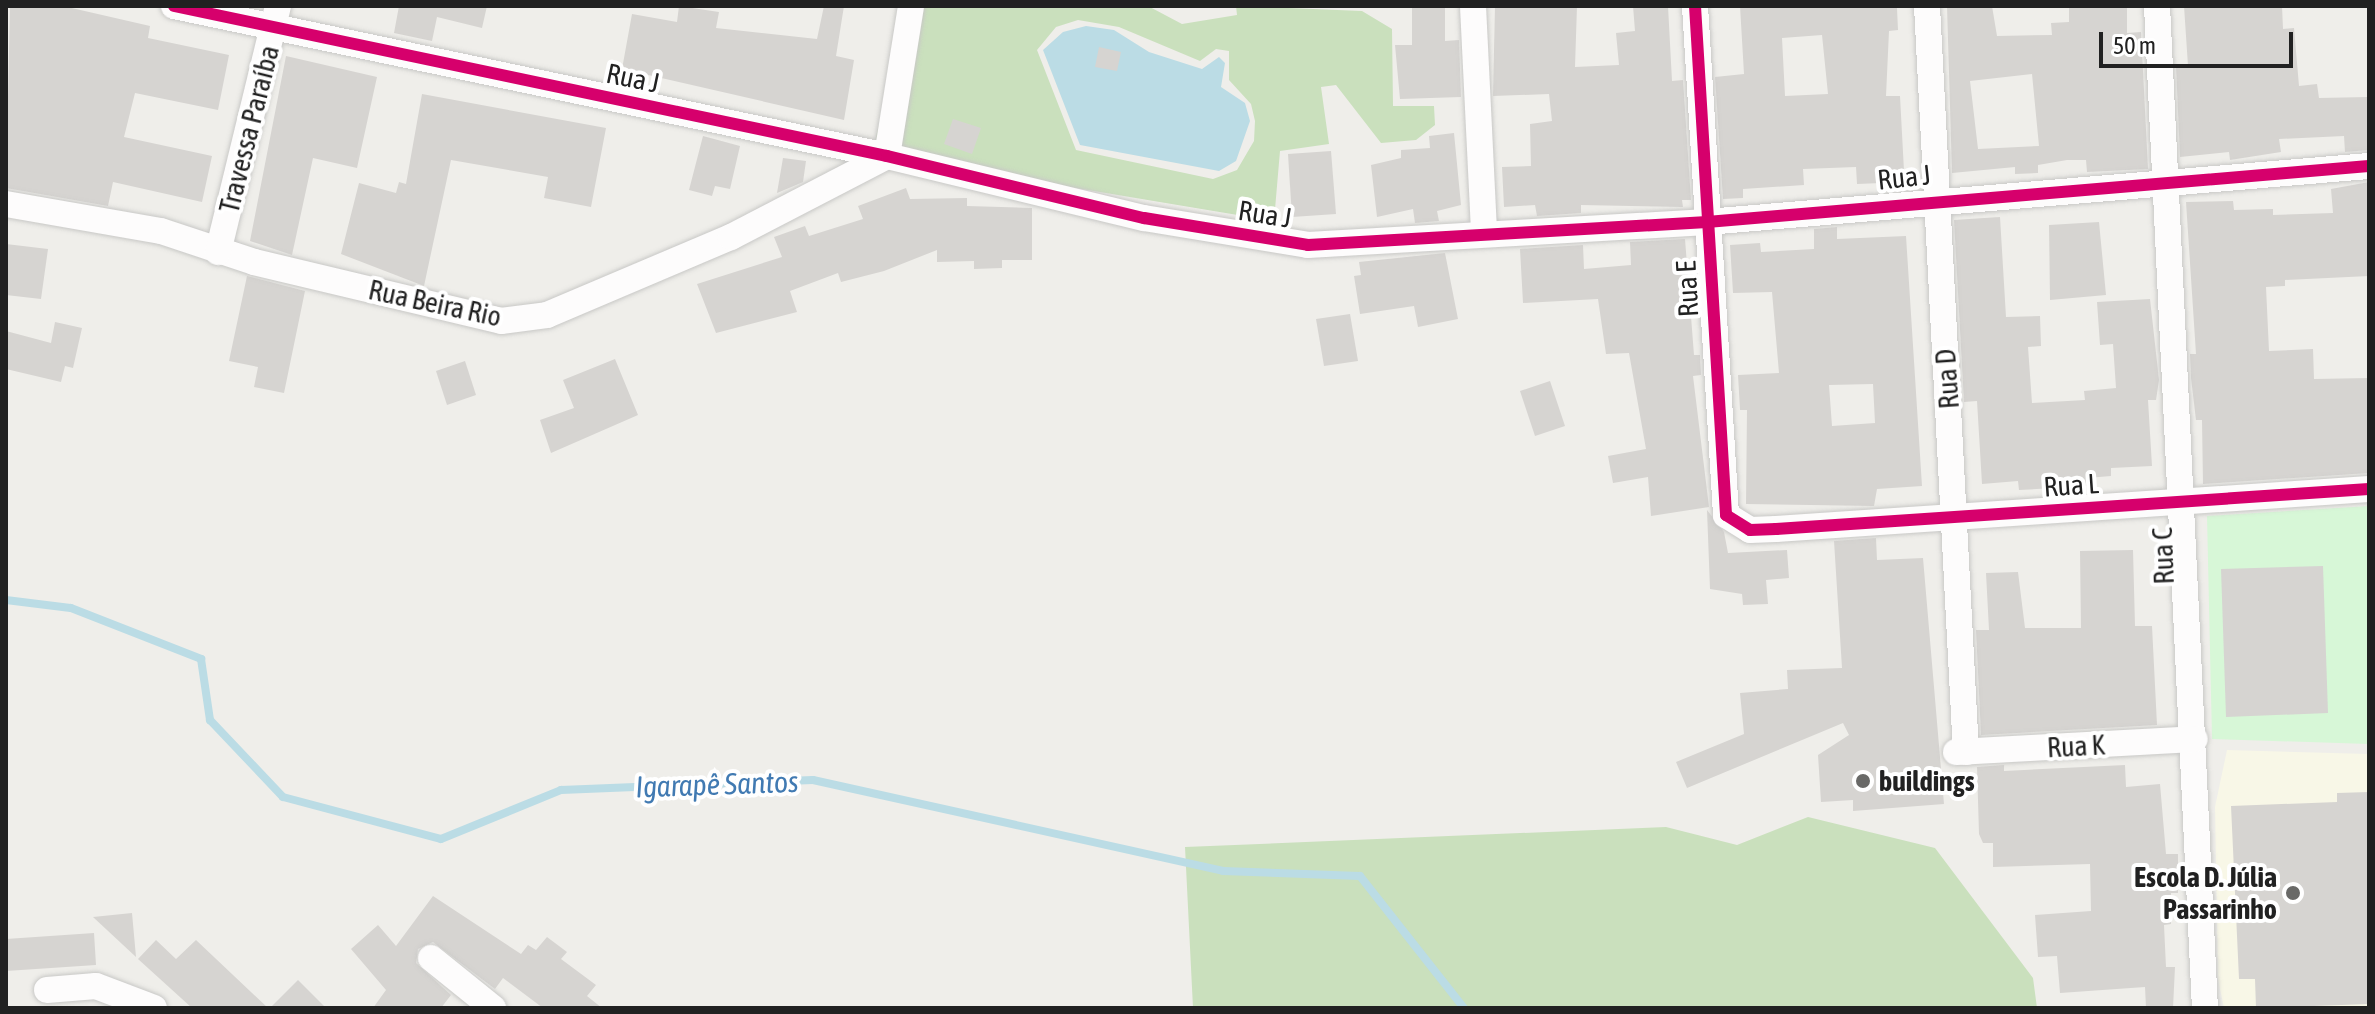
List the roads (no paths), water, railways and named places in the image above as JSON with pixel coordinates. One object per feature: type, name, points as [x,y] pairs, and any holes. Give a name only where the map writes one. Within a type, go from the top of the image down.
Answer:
[{"type":"street","name":"Rua J","points":[[174,6],[276,17],[887,156],[1144,218],[1308,245],[1484,231],[1707,222],[1935,198],[2369,166]]},
{"type":"street","points":[[887,156],[911,6]]},
{"type":"street","points":[[1473,6],[1484,231]]},
{"type":"street","name":"Rua E","points":[[1695,6],[1726,515],[1750,530],[1776,529]]},
{"type":"street","name":"Rua D","points":[[1927,6],[1935,198],[1956,517],[1961,752]]},
{"type":"street","name":"Rua C","points":[[2157,6],[2185,502],[2205,1008]]},
{"type":"street","name":"Travessa Paraíba","points":[[218,252],[276,17]]},
{"type":"street","name":"Rua Beira Rio","points":[[6,204],[161,231],[218,252],[501,321],[547,315],[731,237],[887,156]]},
{"type":"street","name":"Rua L","points":[[1776,529],[2369,489]]},
{"type":"street","name":"Rua K","points":[[1961,752],[2195,739]]},
{"type":"street","points":[[431,958],[493,1008]]},
{"type":"street","points":[[47,990],[96,986],[154,1008]]},
{"type":"water","points":[[1086,26],[1114,30],[1149,52],[1202,69],[1219,57],[1225,63],[1221,87],[1245,103],[1250,121],[1236,161],[1219,171],[1080,145],[1043,50],[1063,32]]},
{"type":"waterway","name":"Igarapê Santos","points":[[6,600],[71,608],[201,659],[210,720],[283,797],[441,839],[561,790],[813,780],[1223,871],[1360,876],[1464,1008]]},
{"type":"place","name":"buildings","points":[[1863,781]]},
{"type":"place","name":"Escola D. Júlia Passarinho","points":[[2293,893]]}]
